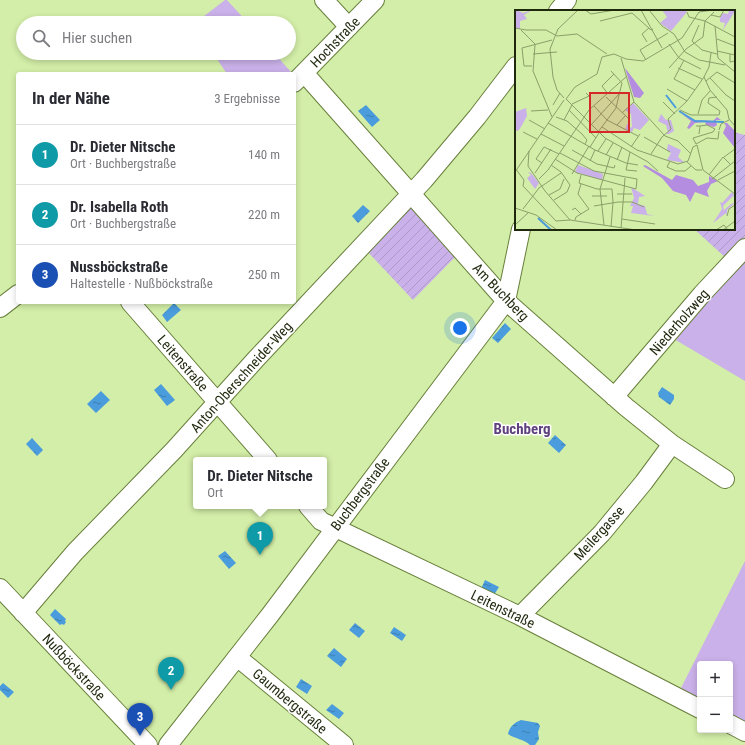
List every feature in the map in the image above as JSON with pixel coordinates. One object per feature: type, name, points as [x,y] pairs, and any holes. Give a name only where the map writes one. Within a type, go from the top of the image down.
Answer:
[{"type":"street","points":[[324,0],[349,27]]},
{"type":"street","name":"Hochstraße","points":[[299,78],[375,0]]},
{"type":"street","points":[[559,10],[567,0]]},
{"type":"street","points":[[566,10],[567,0]]},
{"type":"street","name":"Anton-Oberschneider-Weg","points":[[23,613],[75,552],[174,450],[256,359],[412,194],[474,121],[515,67]]},
{"type":"street","name":"Am Buchberg","points":[[299,78],[412,194],[506,301],[614,397],[672,444],[725,479]]},
{"type":"street","name":"Buchbergstraße","points":[[168,745],[237,657],[506,301],[521,230]]},
{"type":"street","name":"Niederholzweg","points":[[614,397],[702,294],[745,248]]},
{"type":"street","points":[[0,308],[16,296]]},
{"type":"street","name":"Leitenstraße","points":[[132,304],[265,457]]},
{"type":"street","name":"Meilergasse","points":[[520,616],[602,533],[644,482],[672,444]]},
{"type":"street","name":"Leitenstraße","points":[[311,509],[321,521],[520,616],[697,707]]},
{"type":"street","name":"Nußböckstraße","points":[[0,588],[148,745]]},
{"type":"street","name":"Gaumbergstraße","points":[[237,657],[344,745]]},
{"type":"street","points":[[733,726],[745,732]]},
{"type":"shaded area","points":[[227,0],[242,16],[204,16]]},
{"type":"shaded area","points":[[218,60],[280,60],[291,72],[226,72]]},
{"type":"shaded area","points":[[735,132],[745,135],[745,237],[726,258],[695,230],[735,230]]},
{"type":"shaded area","points":[[412,205],[458,254],[413,300],[366,250]]},
{"type":"shaded area","points":[[745,255],[745,381],[674,339]]},
{"type":"shaded area","points":[[745,561],[745,726],[733,720],[733,661],[697,661],[697,701],[679,692]]},
{"type":"water","points":[[366,105],[380,120],[372,127],[358,111]]},
{"type":"water","points":[[363,205],[370,211],[358,223],[352,216]]},
{"type":"water","points":[[173,304],[181,310],[167,322],[162,315]]},
{"type":"water","points":[[505,323],[511,329],[498,343],[492,338]]},
{"type":"water","points":[[161,384],[175,400],[167,406],[154,390]]},
{"type":"water","points":[[662,387],[674,395],[674,399],[670,405],[659,397],[658,393]]},
{"type":"water","points":[[101,391],[110,400],[96,413],[87,404]]},
{"type":"water","points":[[555,435],[566,445],[559,453],[548,443]]},
{"type":"water","points":[[32,438],[43,450],[37,456],[26,444]]},
{"type":"water","points":[[225,551],[236,563],[229,569],[218,556]]},
{"type":"water","points":[[485,580],[499,587],[494,595],[481,589]]},
{"type":"water","points":[[55,609],[66,619],[64,625],[60,625],[50,615]]},
{"type":"water","points":[[355,623],[365,631],[359,638],[349,630]]},
{"type":"water","points":[[394,627],[406,635],[402,641],[390,633]]},
{"type":"water","points":[[334,648],[347,659],[341,667],[327,656]]},
{"type":"water","points":[[301,679],[312,686],[307,694],[296,687]]},
{"type":"water","points":[[3,683],[14,692],[8,698],[0,690],[0,686]]},
{"type":"water","points":[[332,704],[344,713],[339,719],[326,710]]},
{"type":"water","points":[[521,720],[538,723],[540,726],[538,732],[539,739],[535,745],[530,745],[525,741],[508,734],[513,725]]},
{"type":"place","name":"Dr. Dieter Nitsche","points":[[260,555]]},
{"type":"place","name":"Dr. Isabella Roth","points":[[171,690]]},
{"type":"place","name":"Nussböckstraße","points":[[140,736]]},
{"type":"district","name":"Buchberg","points":[[522,429]]}]
